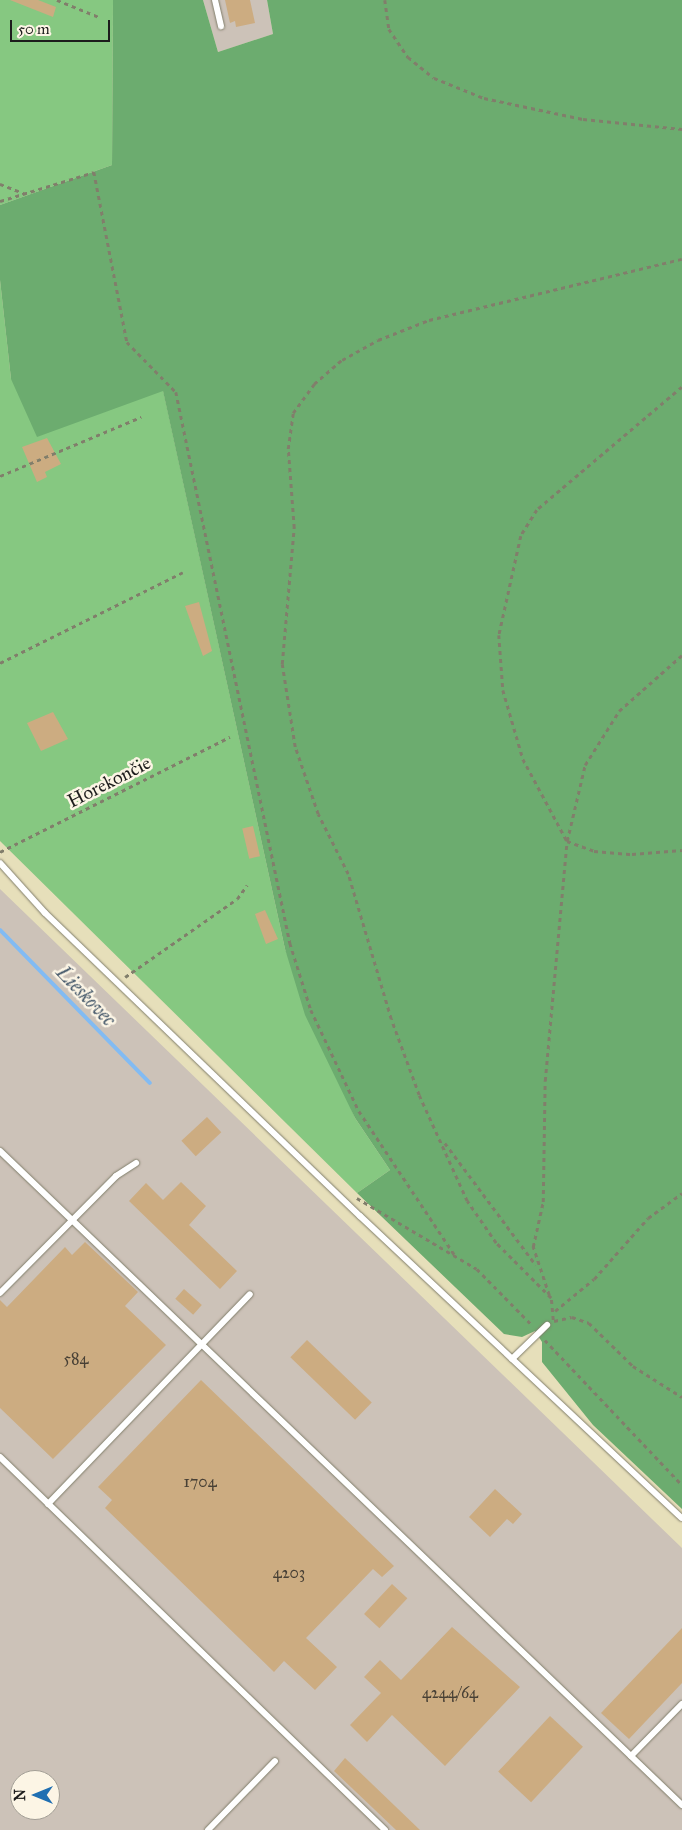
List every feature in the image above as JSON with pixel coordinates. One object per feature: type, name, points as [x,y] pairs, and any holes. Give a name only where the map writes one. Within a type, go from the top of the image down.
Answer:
[{"type":"lane","points":[[215,0],[221,26]]},
{"type":"lane","points":[[2,861],[118,983],[512,1360],[682,1518]]},
{"type":"lane","points":[[0,1151],[682,1805]]},
{"type":"lane","points":[[0,1293],[116,1176],[136,1163]]},
{"type":"lane","points":[[48,1504],[250,1294]]},
{"type":"lane","points":[[512,1360],[550,1323]]},
{"type":"lane","points":[[0,1457],[385,1830]]},
{"type":"lane","points":[[631,1756],[682,1704]]},
{"type":"lane","points":[[208,1830],[276,1761]]},
{"type":"path","points":[[57,0],[99,17]]},
{"type":"path","points":[[385,0],[389,29],[408,57],[434,78],[484,98],[582,119],[682,129]]},
{"type":"path","points":[[0,201],[94,174],[127,342],[176,392],[290,943],[311,1010],[359,1111],[456,1256]]},
{"type":"path","points":[[0,184],[24,193]]},
{"type":"path","points":[[551,1298],[496,1243],[467,1201],[443,1140],[419,1094],[391,1018],[348,874],[318,814],[296,747],[282,664],[294,528],[288,449],[292,413],[314,384],[342,360],[378,340],[429,320],[682,259]]},
{"type":"path","points":[[682,387],[553,492],[522,536],[499,635],[503,690],[523,759],[567,841],[594,851],[632,854],[682,850]]},
{"type":"path","points":[[0,476],[141,417]]},
{"type":"path","points":[[0,663],[183,572]]},
{"type":"path","points":[[538,1267],[534,1232],[543,1202],[545,1081],[567,841],[585,765],[619,711],[682,655]]},
{"type":"path","name":"Horekončie","points":[[0,853],[230,737]]},
{"type":"path","points":[[0,853],[2,861]]},
{"type":"path","points":[[118,983],[237,899],[247,885]]},
{"type":"path","points":[[118,970],[132,984]]},
{"type":"path","points":[[443,1140],[538,1267],[556,1311]]},
{"type":"path","points":[[350,1192],[492,1280],[534,1328]]},
{"type":"path","points":[[550,1323],[556,1311],[594,1279],[648,1218],[682,1193]]},
{"type":"path","points":[[550,1323],[572,1317],[589,1323],[633,1366],[682,1397]]},
{"type":"path","points":[[541,1336],[682,1485]]},
{"type":"shaded area","points":[[203,0],[267,0],[273,34],[218,52]]},
{"type":"shaded area","points":[[0,889],[682,1548],[682,1830],[0,1830]]},
{"type":"green space","points":[[0,0],[113,0],[112,165],[0,205]]},
{"type":"green space","points":[[113,0],[203,0],[218,52],[273,34],[267,0],[682,0],[682,1509],[593,1425],[542,1362],[542,1342],[535,1331],[522,1337],[504,1334],[357,1193],[390,1170],[355,1118],[305,1015],[285,949],[163,391],[37,437],[11,379],[0,280],[0,205],[112,165]]},
{"type":"green space","points":[[0,280],[11,379],[163,390],[285,949],[355,1118],[390,1170],[357,1193],[0,841]]},
{"type":"building","points":[[10,0],[38,0],[56,7],[53,17]]},
{"type":"building","points":[[225,0],[250,0],[255,23],[236,27],[235,21],[230,23]]},
{"type":"building","points":[[47,438],[61,464],[45,472],[47,477],[37,482],[22,447]]},
{"type":"building","points":[[199,602],[212,651],[203,656],[185,606]]},
{"type":"building","points":[[53,712],[68,739],[41,751],[27,723]]},
{"type":"building","points":[[253,826],[260,856],[249,859],[242,828]]},
{"type":"building","points":[[265,910],[278,939],[266,944],[255,914]]},
{"type":"building","points":[[207,1117],[221,1132],[196,1156],[181,1141]]},
{"type":"building","points":[[181,1182],[206,1206],[189,1225],[237,1271],[220,1289],[129,1201],[146,1183],[163,1200]]},
{"type":"building","points":[[85,1242],[138,1292],[125,1306],[166,1345],[53,1459],[0,1408],[0,1300],[7,1307],[65,1247],[72,1255]]},
{"type":"building","points":[[184,1289],[202,1305],[193,1315],[175,1299]]},
{"type":"building","points":[[307,1340],[372,1403],[355,1420],[290,1357]]},
{"type":"building","points":[[201,1380],[394,1566],[382,1577],[373,1569],[306,1638],[337,1667],[315,1690],[284,1661],[274,1672],[105,1508],[112,1500],[98,1487]]},
{"type":"building","points":[[495,1489],[522,1514],[513,1524],[507,1519],[490,1537],[469,1517]]},
{"type":"building","points":[[392,1584],[407,1598],[379,1628],[364,1614]]},
{"type":"building","points":[[452,1627],[520,1687],[445,1766],[392,1715],[367,1742],[350,1725],[381,1693],[364,1677],[380,1660],[401,1680]]},
{"type":"building","points":[[682,1628],[682,1683],[629,1739],[601,1713]]},
{"type":"building","points":[[550,1716],[583,1747],[531,1802],[498,1772]]},
{"type":"building","points":[[345,1758],[420,1830],[396,1830],[334,1771]]},
{"type":"waterway","name":"Lieskovec","points":[[0,930],[150,1083]]}]
